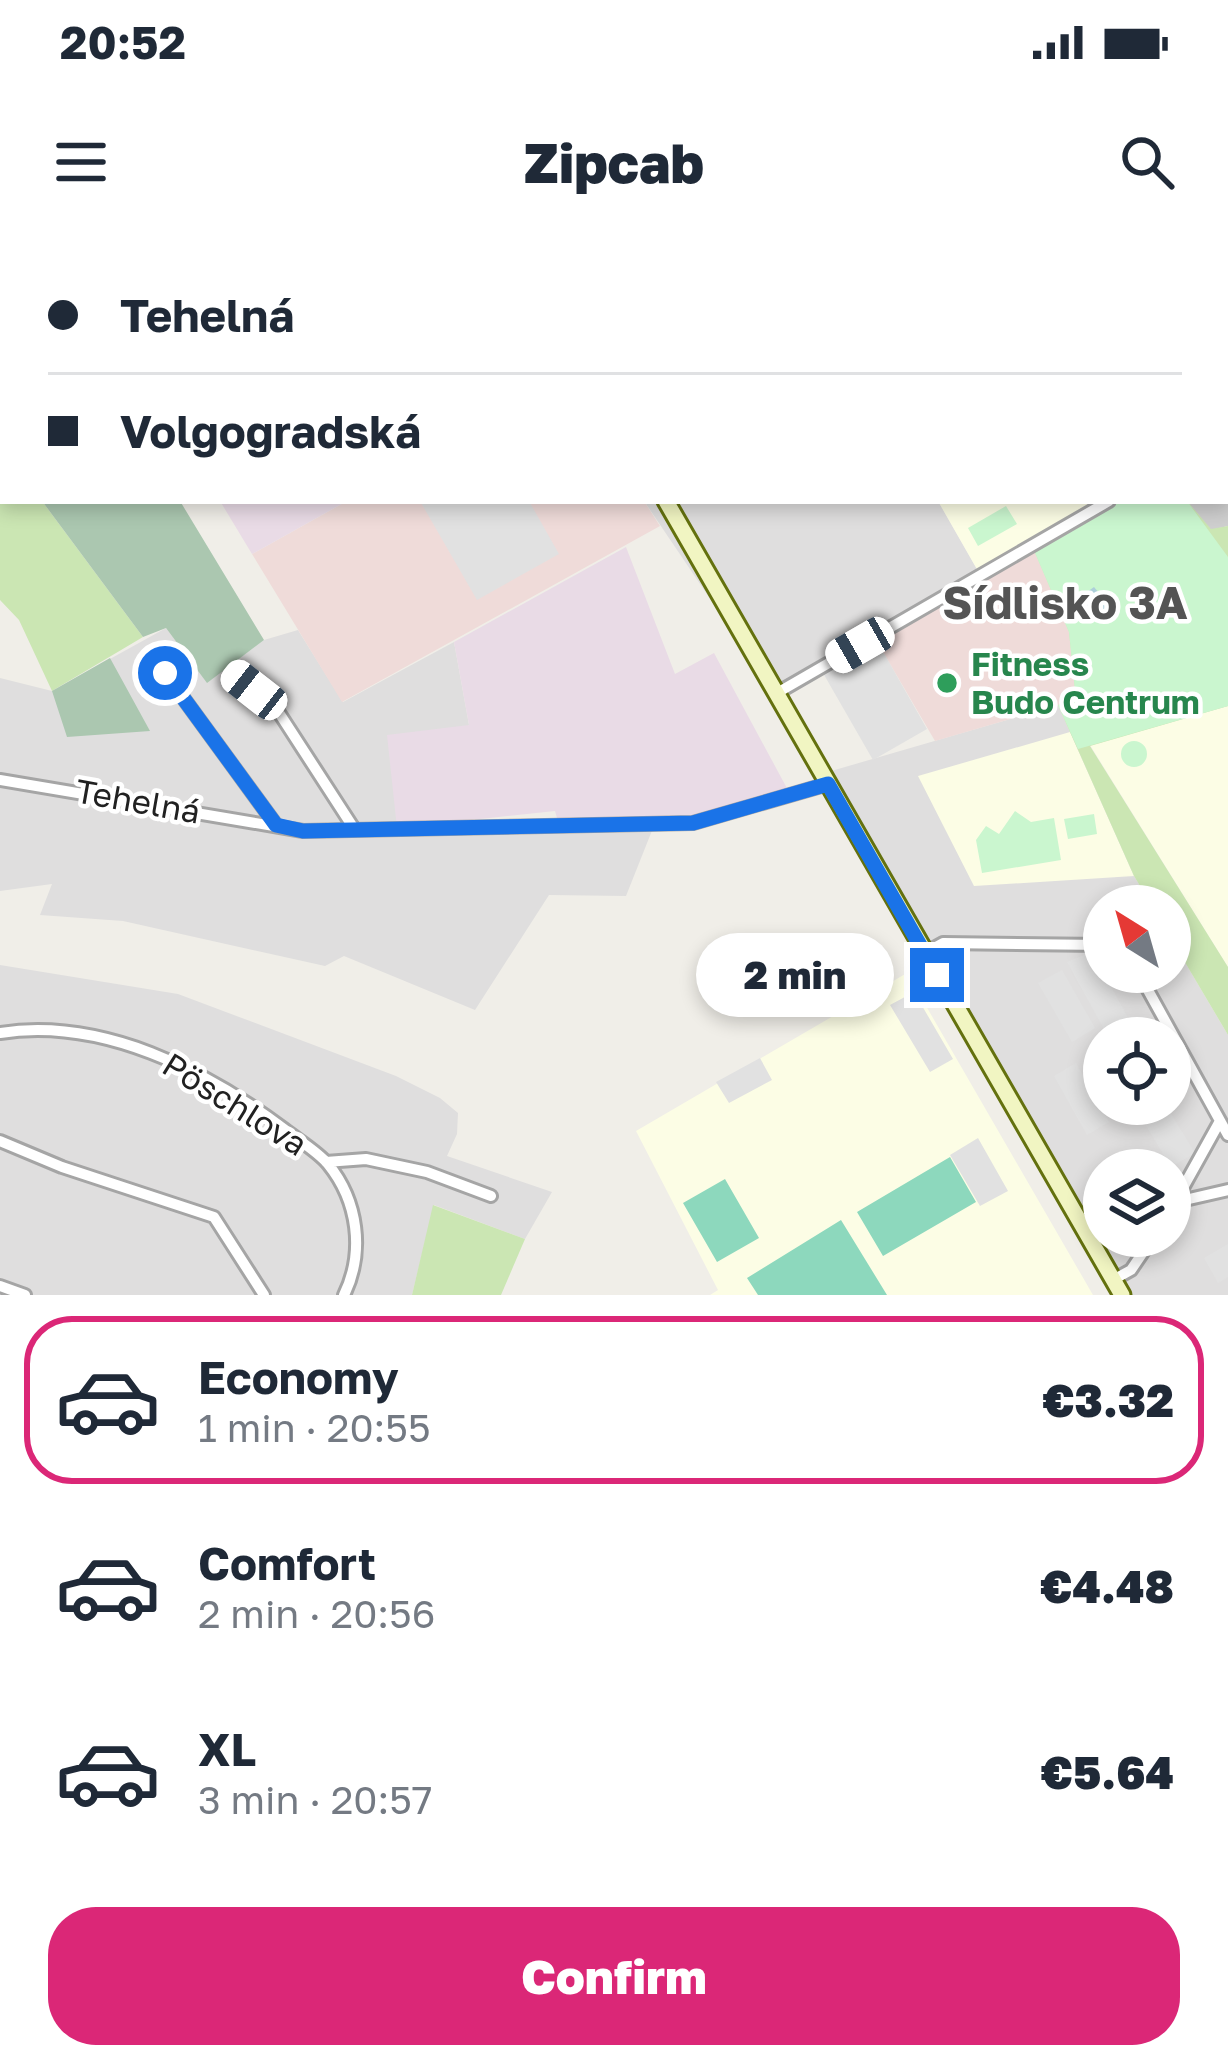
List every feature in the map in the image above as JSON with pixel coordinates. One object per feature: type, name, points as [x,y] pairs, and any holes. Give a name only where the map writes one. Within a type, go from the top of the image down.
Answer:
[{"type":"street","points":[[673,504],[1118,1288],[1140,1257]]},
{"type":"street","points":[[777,693],[1104,504]]},
{"type":"street","name":"Tehelná","points":[[165,673],[276,825]]},
{"type":"street","points":[[235,674],[274,705],[353,827]]},
{"type":"street","name":"Tehelná","points":[[0,780],[303,831],[693,823],[828,784]]},
{"type":"street","points":[[925,953],[943,943],[1083,944]]},
{"type":"street","points":[[1150,993],[1228,1136]]},
{"type":"street","name":"Pöschlova","points":[[0,1033],[46,1030],[110,1040],[168,1059],[269,1118],[326,1162],[347,1197],[357,1236],[353,1277],[344,1295]]},
{"type":"street","points":[[1191,1173],[1220,1121]]},
{"type":"street","points":[[0,1142],[214,1217],[264,1295]]},
{"type":"street","name":"Pöschlova","points":[[326,1162],[366,1159],[427,1172],[491,1196]]},
{"type":"street","points":[[1191,1201],[1228,1190]]},
{"type":"street","points":[[0,1286],[26,1295]]},
{"type":"shaded area","points":[[44,504],[182,504],[264,640],[207,683],[166,628],[143,637]]},
{"type":"shaded area","points":[[222,504],[342,504],[252,554]]},
{"type":"shaded area","points":[[342,504],[646,504],[660,526],[342,702],[252,554]]},
{"type":"shaded area","points":[[422,504],[531,504],[559,554],[477,600]]},
{"type":"shaded area","points":[[646,504],[940,504],[982,578],[777,698]]},
{"type":"shaded area","points":[[940,504],[1107,504],[982,578]]},
{"type":"shaded area","points":[[1189,504],[1228,504],[1228,526],[1211,530]]},
{"type":"shaded area","points":[[626,547],[675,674],[714,653],[789,792],[696,817],[557,818],[555,811],[397,828],[387,735],[469,725],[454,642]]},
{"type":"shaded area","points":[[1033,548],[1069,632],[1076,700],[935,741],[876,640]]},
{"type":"shaded area","points":[[166,628],[207,682],[264,640],[298,630],[343,702],[454,642],[469,725],[397,827],[655,823],[626,896],[549,895],[475,1010],[344,956],[325,966],[123,921],[40,915],[52,884],[0,891],[0,678],[52,691]]},
{"type":"shaded area","points":[[877,641],[927,729],[873,760],[823,673]]},
{"type":"shaded area","points":[[110,658],[150,731],[67,737],[52,691]]},
{"type":"shaded area","points":[[1058,705],[1139,885],[1083,885],[1083,993],[1191,993],[1191,972],[1228,1035],[1228,1295],[1119,1295],[1097,1257],[1191,1257],[1191,1149],[1083,1149],[1083,1232],[821,774]]},
{"type":"shaded area","points":[[1228,706],[1228,967],[1191,907],[1191,885],[1177,885],[1090,745]]},
{"type":"shaded area","points":[[1070,732],[1134,876],[974,886],[918,776]]},
{"type":"shaded area","points":[[1083,956],[1083,991],[1067,962]]},
{"type":"shaded area","points":[[0,965],[178,994],[396,1076],[440,1098],[458,1113],[457,1134],[447,1156],[552,1192],[525,1239],[434,1205],[412,1295],[0,1295]]},
{"type":"shaded area","points":[[1062,970],[1089,1017],[1083,1017],[1083,1035],[1072,1042],[1038,983]]},
{"type":"shaded area","points":[[907,973],[1093,1295],[710,1295],[718,1290],[636,1131]]},
{"type":"shaded area","points":[[914,992],[953,1059],[930,1072],[890,1005]]},
{"type":"shaded area","points":[[1084,993],[1114,993],[1128,1017],[1097,1017]]},
{"type":"shaded area","points":[[760,1058],[772,1080],[729,1103],[716,1082]]},
{"type":"shaded area","points":[[1076,1063],[1083,1076],[1083,1125],[1104,1125],[1087,1135],[1054,1076]]},
{"type":"shaded area","points":[[1146,1125],[1178,1125],[1195,1153],[1191,1155],[1191,1149],[1160,1149]]},
{"type":"shaded area","points":[[978,1138],[1008,1191],[980,1206],[950,1155]]},
{"type":"shaded area","points":[[1228,1244],[1228,1277],[1218,1283],[1204,1258]]},
{"type":"green space","points":[[0,504],[44,504],[143,637],[52,691],[19,620],[0,600]]},
{"type":"green space","points":[[1107,504],[1189,504],[1228,557],[1228,706],[1078,749],[1058,705],[1076,699],[1069,632],[1033,548]]},
{"type":"green space","points":[[1177,504],[1190,504],[1211,529],[1228,526],[1228,706],[1090,746],[1177,885],[1139,885],[1058,705],[1076,699],[1069,632],[1033,548]]},
{"type":"green space","points":[[1006,506],[1017,524],[978,546],[968,528]]},
{"type":"green space","points":[[1134,741],[1147,754],[1134,767],[1121,754]]},
{"type":"green space","points":[[1015,811],[1031,822],[1054,818],[1061,860],[982,873],[976,840],[986,826],[999,834]]},
{"type":"green space","points":[[1094,814],[1097,834],[1068,839],[1064,819]]},
{"type":"green space","points":[[1191,908],[1228,967],[1228,1035],[1191,972]]},
{"type":"green space","points":[[950,1157],[976,1202],[883,1256],[857,1212]]},
{"type":"green space","points":[[725,1179],[759,1238],[717,1262],[683,1203]]},
{"type":"green space","points":[[433,1205],[525,1239],[501,1295],[412,1295]]},
{"type":"green space","points":[[841,1220],[887,1295],[758,1295],[747,1278]]},
{"type":"water","points":[[1094,587],[1113,610],[1102,620],[1079,598]]},
{"type":"place","name":"Fitness Budo Centrum","points":[[947,683]]},
{"type":"district","name":"Sídlisko 3A","points":[[1065,603]]},
{"type":"route","points":[[165,673],[276,825],[303,831],[693,823],[828,784],[937,975]]}]
